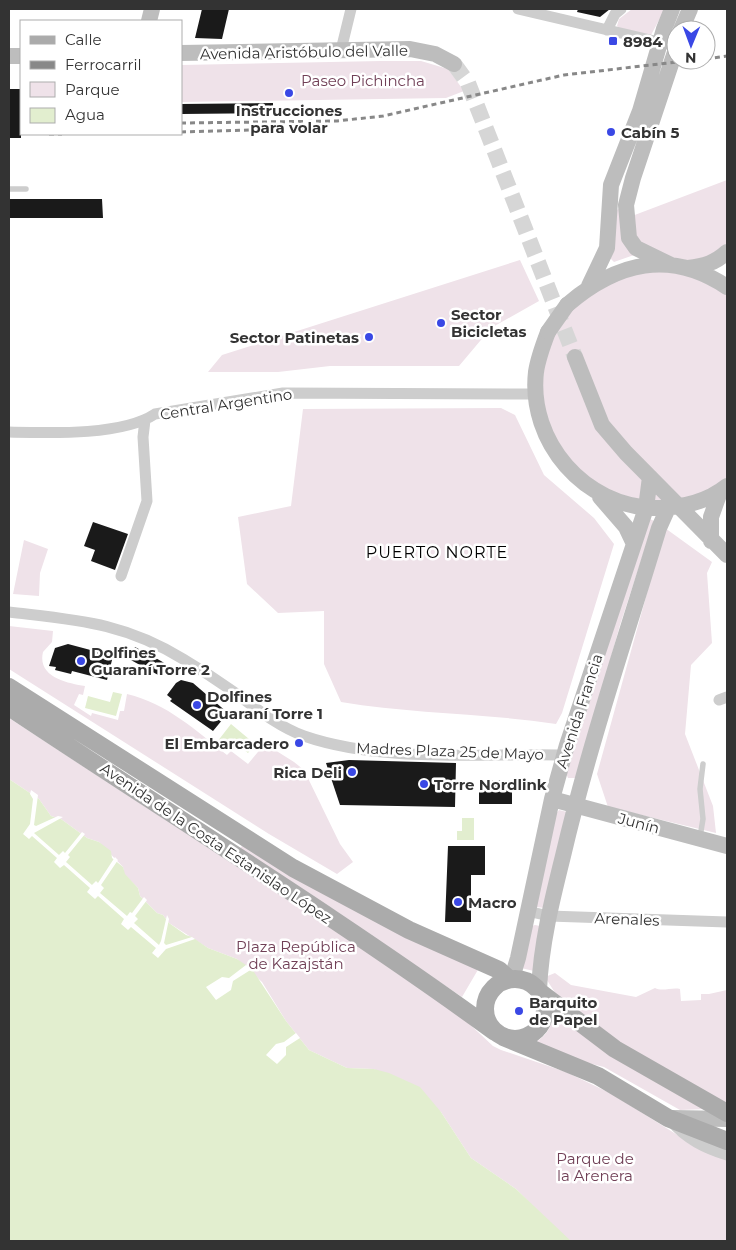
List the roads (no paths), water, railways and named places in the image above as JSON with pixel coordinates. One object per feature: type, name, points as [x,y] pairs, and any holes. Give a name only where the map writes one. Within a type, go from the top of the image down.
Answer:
[{"type":"main road","name":"Avenida Aristóbulo del Valle","points":[[182,54],[410,49],[435,54],[454,64]]},
{"type":"main road","points":[[589,286],[607,248],[611,185],[640,111],[666,56]]},
{"type":"main road","points":[[666,63],[626,205],[629,238],[636,248],[678,267],[713,278],[727,287]]},
{"type":"main road","points":[[634,544],[618,515],[593,490],[575,476],[559,458],[547,438],[539,417],[536,394],[538,366],[548,332],[568,305],[589,286],[608,275],[628,268],[650,265],[702,266],[718,260],[727,252]]},
{"type":"main road","points":[[575,357],[602,425],[650,477],[673,508],[727,555]]},
{"type":"main road","name":"Avenida Francia","points":[[510,978],[518,958],[527,911],[562,762],[646,508],[650,477]]},
{"type":"main road","points":[[593,490],[608,498],[646,508],[673,508],[703,500],[724,489]]},
{"type":"main road","points":[[711,541],[711,516],[724,489]]},
{"type":"main road","name":"Avenida Francia","points":[[540,991],[540,965],[549,916],[575,805],[656,538],[673,508]]},
{"type":"main road","name":"Avenida de la Costa Estanislao López","points":[[9,687],[293,868],[409,930],[499,970],[510,978]]},
{"type":"main road","name":"Avenida de la Costa Estanislao López","points":[[9,708],[211,837],[436,988],[499,1034],[598,1076],[668,1118],[727,1141]]},
{"type":"main road","points":[[562,762],[560,779],[568,786],[575,785],[584,775]]},
{"type":"main road","name":"Junín","points":[[552,800],[727,846]]},
{"type":"main road","points":[[540,991],[545,1014],[541,1024],[534,1032],[525,1037],[514,1039],[499,1034],[488,1023],[484,1012],[485,1001],[494,987],[510,978],[531,983],[615,1049],[727,1113]]},
{"type":"main road","points":[[668,1118],[727,1119]]},
{"type":"street","points":[[341,50],[351,9]]},
{"type":"street","points":[[518,9],[541,11],[666,45]]},
{"type":"street","points":[[607,30],[615,14],[621,9]]},
{"type":"street","name":"Central Argentino","points":[[9,432],[102,429],[146,420],[155,414],[283,393],[536,394]]},
{"type":"street","points":[[121,576],[147,501],[143,437],[146,420]]},
{"type":"street","name":"Madres Plaza 25 de Mayo","points":[[9,612],[82,620],[121,628],[181,658],[232,691],[273,722],[302,735],[330,744],[374,751],[562,762]]},
{"type":"street","name":"Arenales","points":[[527,911],[549,916],[727,922]]},
{"type":"street","points":[[668,1118],[682,1134],[708,1149],[727,1155]]},
{"type":"lane","points":[[9,189],[26,189]]},
{"type":"lane","points":[[699,839],[703,819],[700,789],[703,764]]},
{"type":"water","points":[[113,692],[122,694],[116,716],[85,708],[88,696],[110,702]]},
{"type":"water","points":[[231,724],[255,744],[248,753],[231,740],[224,748],[217,742]]},
{"type":"water","points":[[9,779],[39,799],[51,816],[61,819],[87,838],[99,842],[111,851],[112,858],[123,867],[125,874],[138,888],[140,896],[157,913],[163,915],[169,923],[208,948],[237,959],[252,969],[286,1021],[309,1050],[347,1068],[374,1069],[389,1073],[420,1087],[441,1112],[471,1158],[516,1189],[571,1241],[9,1241]]},
{"type":"water","points":[[462,818],[474,818],[474,840],[457,840],[457,831],[462,831]]},
{"type":"tunnel","points":[[454,64],[468,83],[575,357]]},
{"type":"railway","points":[[716,58],[727,56]]},
{"type":"railway","points":[[182,123],[337,121],[383,116],[564,75],[666,63]]},
{"type":"railway","points":[[182,132],[325,128]]},
{"type":"place","name":"8984","points":[[613,41]]},
{"type":"place","name":"Instrucciones para volar","points":[[289,93]]},
{"type":"place","name":"Cabín 5","points":[[611,132]]},
{"type":"place","name":"Sector Bicicletas","points":[[441,323]]},
{"type":"place","name":"Sector Patinetas","points":[[369,337]]},
{"type":"place","name":"Dolfines Guaraní Torre 2","points":[[81,661]]},
{"type":"place","name":"Dolfines Guaraní Torre 1","points":[[197,705]]},
{"type":"place","name":"El Embarcadero","points":[[299,743]]},
{"type":"place","name":"Rica Deli","points":[[352,772]]},
{"type":"place","name":"Torre Nordlink","points":[[424,784]]},
{"type":"place","name":"Macro","points":[[458,902]]},
{"type":"place","name":"Barquito de Papel","points":[[519,1011]]},
{"type":"district","name":"PUERTO NORTE","points":[[437,552]]},
{"type":"park label","name":"Paseo Pichincha","points":[[363,80]]},
{"type":"park label","name":"Plaza República de Kazajstán","points":[[296,954]]},
{"type":"park label","name":"Parque de la Arenera","points":[[595,1166]]}]
